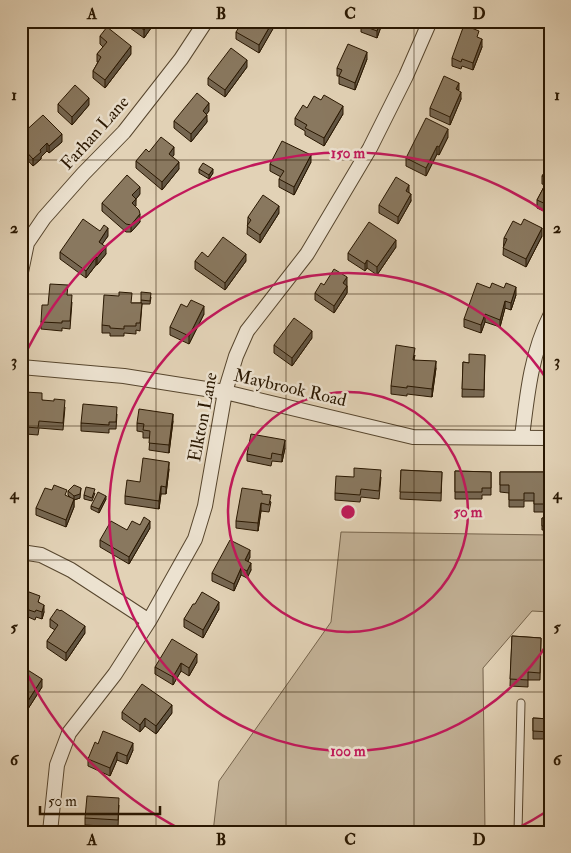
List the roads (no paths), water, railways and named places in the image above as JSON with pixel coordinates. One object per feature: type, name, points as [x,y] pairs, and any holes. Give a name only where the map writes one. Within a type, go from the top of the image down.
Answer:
[{"type":"street","name":"Farhan Lane","points":[[21,272],[27,243],[44,218],[124,132],[181,59],[206,21]]},
{"type":"street","name":"Elkton Lane","points":[[50,832],[57,765],[69,733],[116,674],[149,621],[195,540],[205,506],[225,392],[236,356],[247,331],[307,254],[370,148],[406,76],[430,21]]},
{"type":"street","points":[[522,438],[529,380],[541,333],[550,316]]},
{"type":"street","name":"Maybrook Road","points":[[21,367],[124,376],[225,392],[414,437],[550,438]]},
{"type":"street","points":[[21,552],[41,555],[71,570],[149,621]]},
{"type":"lane","points":[[518,832],[520,703]]}]
